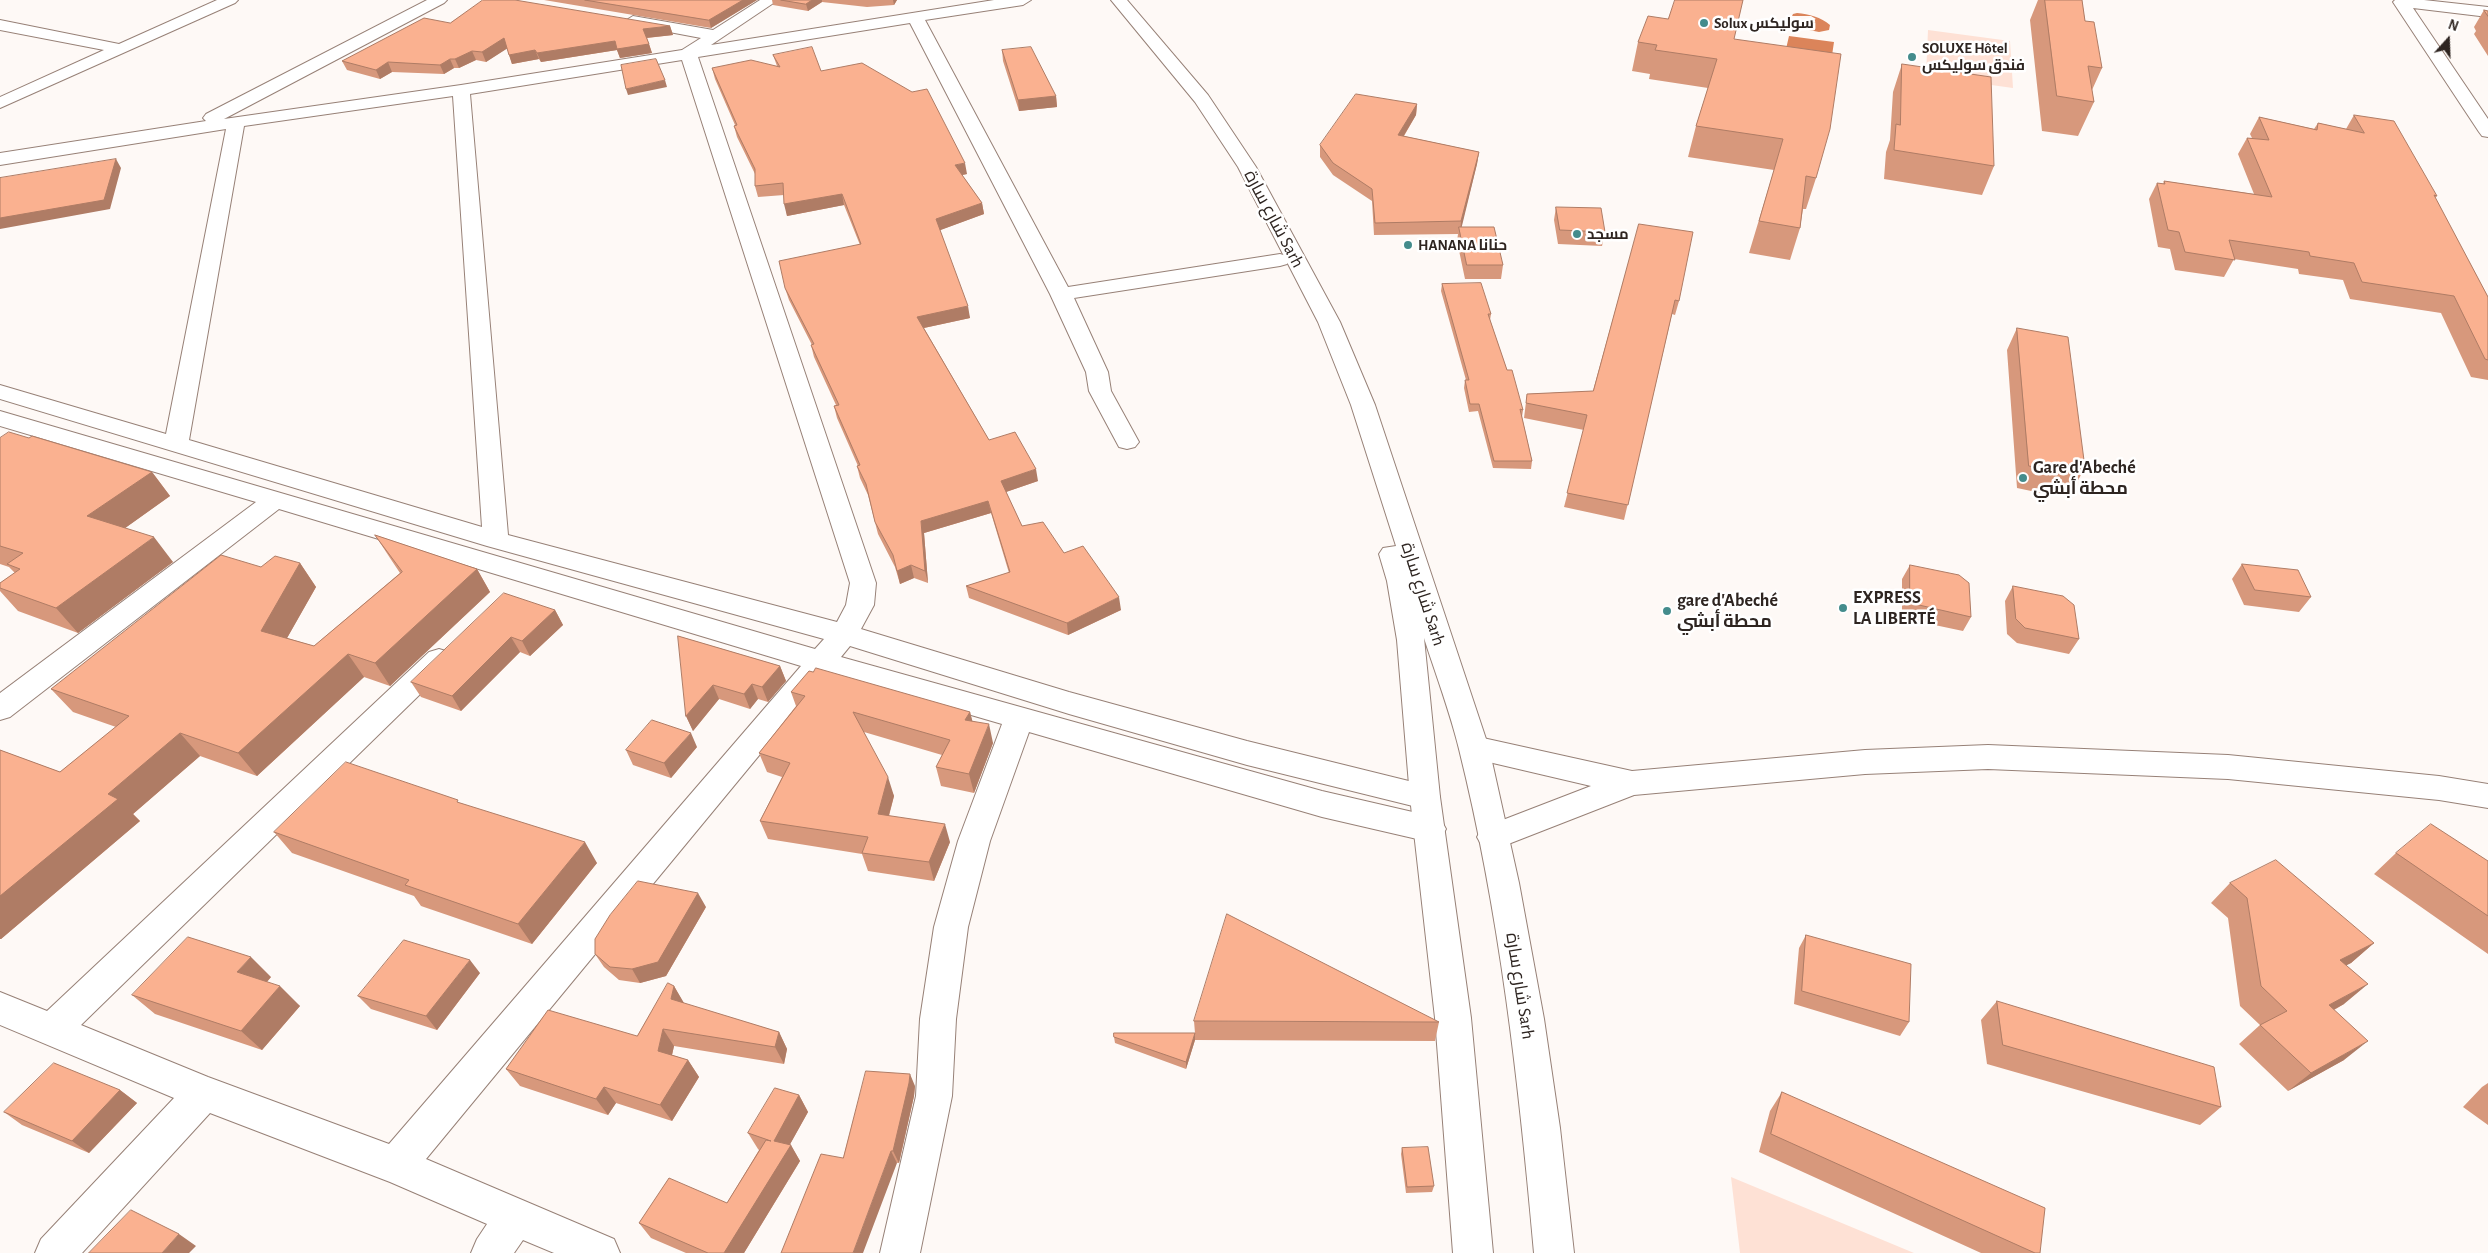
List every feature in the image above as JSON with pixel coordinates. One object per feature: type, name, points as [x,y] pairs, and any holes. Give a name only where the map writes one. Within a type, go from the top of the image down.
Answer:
[{"type":"main road","points":[[0,103],[230,0]]},
{"type":"main road","points":[[189,130],[439,0]]},
{"type":"main road","points":[[688,53],[713,35],[770,0]]},
{"type":"main road","points":[[0,160],[236,122],[461,90],[1023,0]]},
{"type":"main road","name":"شارع سارة Sarh","points":[[1099,0],[1184,98],[1242,188],[1280,260],[1320,343],[1351,415],[1400,581],[1412,640],[1425,797],[1453,1018],[1473,1253]]},
{"type":"main road","name":"شارع سارة Sarh","points":[[1119,0],[1202,99],[1246,167],[1329,322],[1362,405],[1474,748],[1506,897],[1539,1109],[1554,1253]]},
{"type":"main road","points":[[2488,12],[2401,2],[2488,132]]},
{"type":"main road","points":[[915,17],[1061,294],[1097,372],[1100,391],[1127,442]]},
{"type":"main road","points":[[620,19],[713,35]]},
{"type":"main road","points":[[0,25],[122,49]]},
{"type":"main road","points":[[396,1165],[844,634],[858,614],[863,601],[863,583],[688,53]]},
{"type":"main road","points":[[461,90],[496,540]]},
{"type":"main road","points":[[176,444],[236,122]]},
{"type":"main road","points":[[1061,294],[1280,260]]},
{"type":"main road","points":[[0,392],[496,540],[844,634],[1069,703],[1247,753],[1425,797]]},
{"type":"main road","points":[[0,418],[527,576],[1019,718],[1322,804],[1430,829]]},
{"type":"main road","points":[[24,447],[48,432]]},
{"type":"main road","points":[[0,709],[275,500]]},
{"type":"main road","points":[[506,596],[527,576]]},
{"type":"main road","points":[[52,1029],[462,637]]},
{"type":"main road","points":[[900,1253],[934,1096],[938,1018],[951,927],[974,841],[1019,718]]},
{"type":"main road","points":[[1474,748],[1632,784]]},
{"type":"main road","points":[[1493,837],[1632,784],[1865,762],[1988,757],[2228,767],[2440,788],[2488,796]]},
{"type":"main road","points":[[0,1008],[204,1093],[396,1165],[515,1218],[600,1253]]},
{"type":"main road","points":[[55,1253],[204,1093]]},
{"type":"main road","points":[[491,1253],[515,1218]]},
{"type":"shaded area","points":[[1797,13],[1810,15],[1823,20],[1830,25],[1829,30],[1819,32],[1804,29],[1801,24],[1816,19],[1811,16],[1792,16]]},
{"type":"shaded area","points":[[1928,30],[2010,41],[2013,88],[1926,76]]},
{"type":"shaded area","points":[[1789,36],[1834,42],[1830,69],[1783,62]]},
{"type":"shaded area","points":[[1731,1177],[1914,1253],[1740,1253]]},
{"type":"building","points":[[483,0],[515,0],[670,26],[643,29],[649,44],[617,49],[615,41],[537,53],[535,50],[509,55],[504,38],[482,52],[472,51],[440,65],[388,62],[376,70],[342,61],[424,18],[450,23]]},
{"type":"building","points":[[585,0],[743,0],[709,20]]},
{"type":"building","points":[[781,0],[812,0],[806,4]]},
{"type":"building","points":[[1675,0],[1743,0],[1734,39],[1841,54],[1830,129],[1816,178],[1806,176],[1800,228],[1759,221],[1783,139],[1696,126],[1717,59],[1655,50],[1657,45],[1638,42],[1648,16],[1668,19]]},
{"type":"building","points":[[2045,0],[2082,0],[2085,21],[2094,22],[2102,68],[2088,66],[2094,102],[2057,96]]},
{"type":"building","points":[[812,47],[821,71],[862,63],[912,92],[927,89],[965,163],[955,165],[982,203],[936,219],[968,306],[917,317],[989,440],[1015,432],[1036,469],[1001,481],[1022,526],[1043,522],[1064,553],[1083,546],[1119,597],[1067,623],[966,586],[1010,572],[988,501],[921,521],[925,571],[911,565],[897,571],[893,555],[875,522],[866,484],[857,466],[860,465],[834,406],[839,405],[811,345],[814,344],[785,288],[779,261],[861,244],[842,194],[784,204],[783,183],[755,186],[755,169],[734,126],[737,125],[712,68],[751,60],[780,67],[773,55]]},
{"type":"building","points":[[1031,47],[1056,96],[1018,100],[1002,50]]},
{"type":"building","points":[[656,59],[665,80],[626,89],[621,65]]},
{"type":"building","points":[[1902,64],[1991,77],[1994,166],[1894,150],[1896,124],[1900,125]]},
{"type":"building","points":[[1356,94],[1417,104],[1398,135],[1479,152],[1461,221],[1375,223],[1372,189],[1333,163],[1320,145]]},
{"type":"building","points":[[2354,115],[2394,121],[2437,196],[2434,195],[2488,297],[2488,360],[2485,359],[2454,296],[2362,282],[2354,263],[2310,256],[2309,252],[2229,240],[2235,260],[2185,252],[2179,232],[2168,230],[2157,183],[2165,184],[2164,181],[2272,197],[2247,138],[2269,140],[2259,117],[2317,130],[2318,123],[2364,133]]},
{"type":"building","points":[[116,159],[104,200],[0,218],[0,178]]},
{"type":"building","points":[[1556,207],[1601,208],[1605,232],[1560,230]]},
{"type":"building","points":[[1639,224],[1693,232],[1679,301],[1675,300],[1628,505],[1567,493],[1587,415],[1526,403],[1527,394],[1593,391]]},
{"type":"building","points":[[1459,227],[1494,227],[1503,265],[1467,265]]},
{"type":"building","points":[[1481,283],[1491,314],[1488,314],[1507,370],[1512,370],[1523,410],[1520,409],[1532,461],[1494,461],[1479,404],[1470,404],[1465,380],[1469,380],[1442,284]]},
{"type":"building","points":[[2017,328],[2068,337],[2085,468],[2066,464],[2067,474],[2029,466]]},
{"type":"building","points":[[9,432],[29,438],[32,436],[152,472],[87,516],[154,537],[56,608],[0,588],[0,583],[20,569],[7,564],[23,553],[0,546],[0,438]]},
{"type":"building","points":[[375,535],[477,569],[375,663],[348,654],[238,753],[180,733],[108,794],[118,799],[0,896],[0,750],[60,772],[129,716],[51,689],[221,555],[261,567],[275,556],[300,563],[261,631],[314,646],[402,572]]},
{"type":"building","points":[[2242,564],[2298,570],[2311,597],[2255,590]]},
{"type":"building","points":[[1910,565],[1959,575],[1969,583],[1971,617],[1919,605],[1910,597]]},
{"type":"building","points":[[2013,586],[2063,596],[2074,605],[2079,639],[2025,628],[2016,619]]},
{"type":"building","points":[[504,593],[555,610],[522,641],[511,637],[452,696],[411,682]]},
{"type":"building","points":[[678,636],[780,666],[762,687],[752,684],[744,694],[713,685],[686,716]]},
{"type":"building","points":[[816,668],[970,712],[965,720],[989,724],[969,774],[936,767],[950,740],[853,712],[888,777],[878,814],[945,824],[929,862],[862,853],[868,837],[760,821],[790,763],[759,753],[805,696],[791,692],[809,671],[813,672]]},
{"type":"building","points":[[652,720],[691,733],[664,763],[626,750]]},
{"type":"building","points":[[346,762],[458,800],[457,802],[585,842],[518,924],[405,885],[409,880],[274,832]]},
{"type":"building","points":[[2431,824],[2488,861],[2488,916],[2396,853]]},
{"type":"building","points":[[2276,860],[2374,943],[2340,960],[2368,984],[2329,1005],[2368,1041],[2311,1073],[2260,1025],[2287,1011],[2261,986],[2247,898],[2230,883]]},
{"type":"building","points":[[638,881],[698,893],[658,962],[632,969],[610,967],[595,954],[595,939],[610,915]]},
{"type":"building","points":[[1227,914],[1439,1022],[1194,1021]]},
{"type":"building","points":[[1806,935],[1911,964],[1909,1022],[1802,991]]},
{"type":"building","points":[[188,937],[251,957],[237,972],[280,986],[241,1031],[132,995]]},
{"type":"building","points":[[404,940],[470,960],[426,1016],[358,996]]},
{"type":"building","points":[[668,983],[674,986],[671,999],[779,1032],[775,1047],[663,1029],[658,1051],[688,1060],[660,1105],[604,1087],[596,1099],[506,1069],[548,1010],[637,1036]]},
{"type":"building","points":[[1997,1001],[2214,1067],[2221,1107],[2003,1045]]},
{"type":"building","points":[[1114,1033],[1195,1033],[1186,1062],[1114,1037]]},
{"type":"building","points":[[54,1063],[120,1090],[72,1141],[4,1112]]},
{"type":"building","points":[[866,1071],[910,1074],[893,1151],[891,1151],[853,1253],[781,1253],[821,1154],[843,1158]]},
{"type":"building","points":[[775,1088],[799,1095],[774,1141],[791,1145],[724,1253],[708,1253],[639,1223],[669,1178],[727,1203],[766,1140],[771,1141],[748,1133]]},
{"type":"building","points":[[1782,1092],[2045,1208],[2040,1253],[2035,1253],[1771,1134]]},
{"type":"building","points":[[1428,1147],[1434,1186],[1407,1187],[1402,1148]]},
{"type":"building","points":[[131,1210],[179,1234],[162,1253],[89,1253]]},
{"type":"place","name":"Solux سوليكس","points":[[1704,23]]},
{"type":"place","name":"SOLUXE Hôtel فندق سوليكس","points":[[1912,57]]},
{"type":"place","name":"مسجد","points":[[1577,234]]},
{"type":"place","name":"HANANA حنانا","points":[[1408,245]]},
{"type":"place","name":"Gare d'Abeché محطة أبشي","points":[[2023,478]]},
{"type":"place","name":"EXPRESS LA LIBERTÉ","points":[[1843,608]]},
{"type":"place","name":"gare d'Abeché محطة أبشي","points":[[1667,611]]}]
